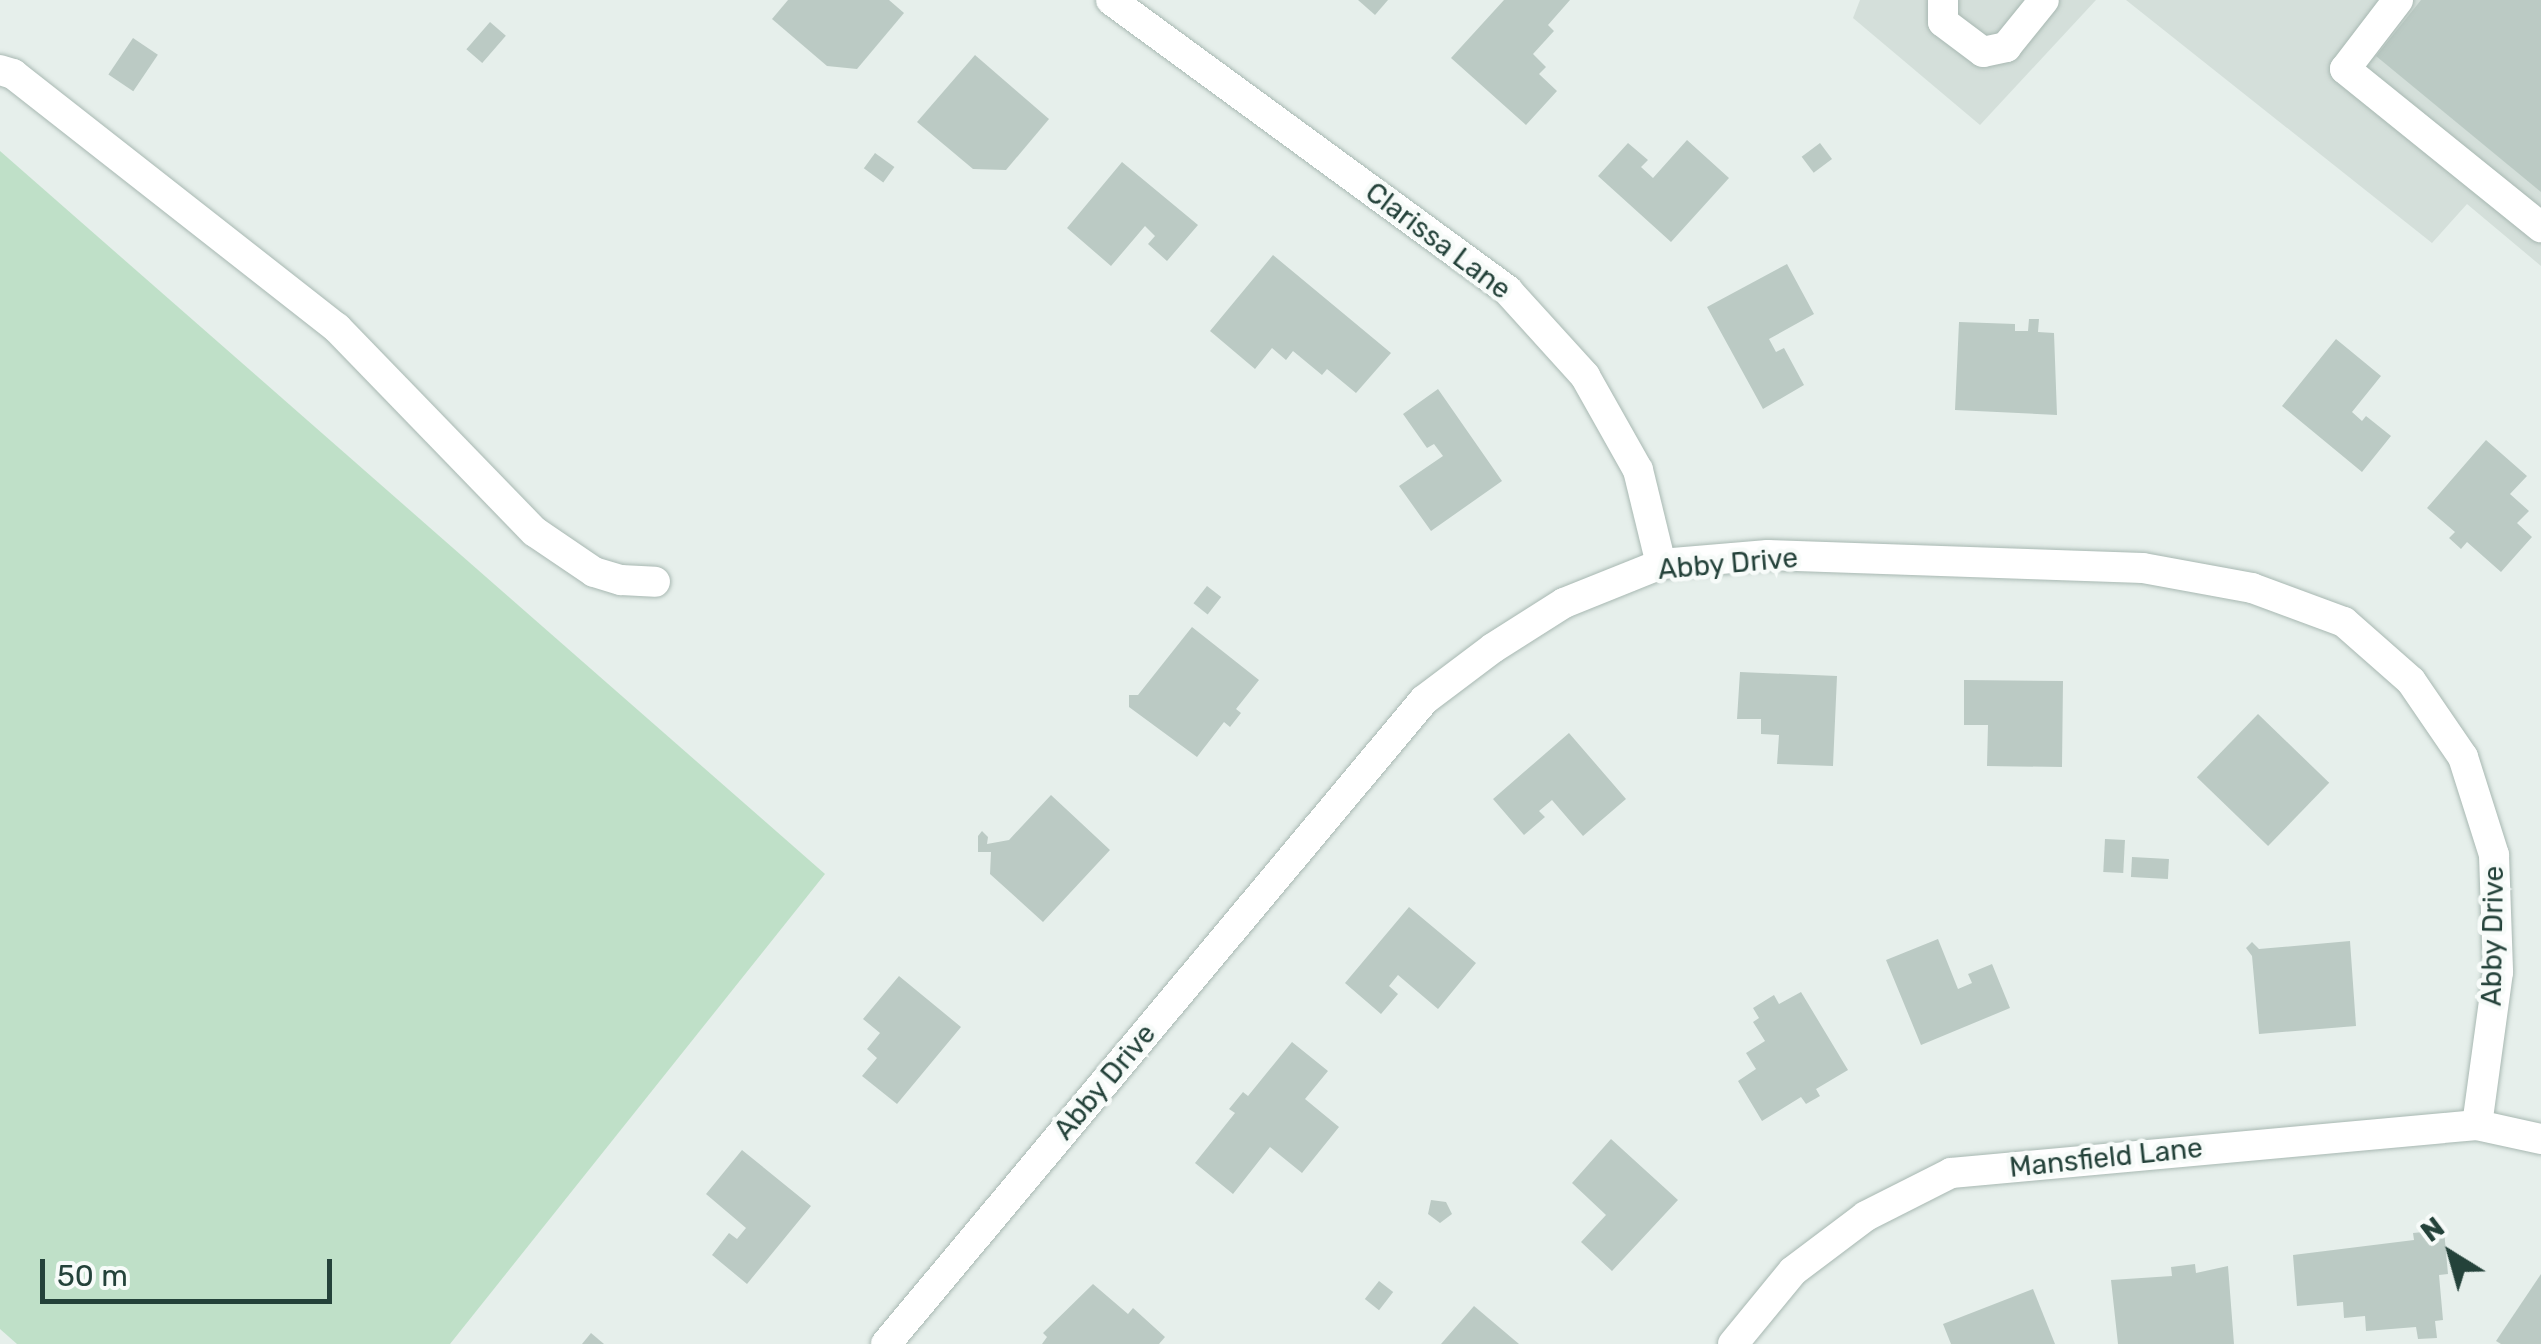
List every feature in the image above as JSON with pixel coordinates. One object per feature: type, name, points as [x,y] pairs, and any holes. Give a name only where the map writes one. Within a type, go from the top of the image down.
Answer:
[{"type":"street","name":"Clarissa Lane","points":[[1111,0],[1508,290],[1586,376],[1621,438],[1638,470],[1661,564]]},
{"type":"street","points":[[1944,0],[1943,22],[1983,52],[2006,47],[2044,0]]},
{"type":"street","points":[[2398,0],[2345,69],[2541,228]]},
{"type":"street","points":[[0,70],[13,74],[337,328],[535,532],[594,572],[621,580],[655,582]]},
{"type":"street","name":"Abby Drive","points":[[886,1344],[1424,700],[1493,648],[1564,603],[1661,564],[1768,555],[2142,568],[2252,588],[2344,622],[2411,681],[2463,756],[2494,854],[2498,972],[2477,1125]]},
{"type":"street","name":"Mansfield Lane","points":[[1733,1344],[1792,1271],[1866,1216],[1951,1174],[2477,1125],[2541,1138]]},
{"type":"shaded area","points":[[1860,0],[2096,0],[1980,125],[1853,18]]},
{"type":"shaded area","points":[[2126,0],[2541,0],[2541,266],[2467,204],[2432,243]]},
{"type":"green space","points":[[0,151],[825,874],[450,1344],[17,1344],[0,1329]]},
{"type":"building","points":[[788,0],[889,0],[904,13],[857,69],[827,66],[772,19]]},
{"type":"building","points":[[1358,0],[1388,0],[1375,15]]},
{"type":"building","points":[[1504,0],[1570,0],[1548,25],[1554,31],[1533,54],[1546,67],[1539,74],[1557,91],[1526,125],[1451,58]]},
{"type":"building","points":[[2421,0],[2541,0],[2541,192],[2376,56]]},
{"type":"building","points":[[490,22],[506,36],[482,63],[466,49]]},
{"type":"building","points":[[133,38],[158,55],[133,91],[108,74]]},
{"type":"building","points":[[975,55],[1049,119],[1006,170],[973,169],[917,122]]},
{"type":"building","points":[[1687,140],[1729,178],[1671,242],[1598,176],[1628,143],[1648,160],[1641,167],[1653,178]]},
{"type":"building","points":[[1820,143],[1832,159],[1814,173],[1802,157]]},
{"type":"building","points":[[875,153],[894,167],[883,182],[864,168]]},
{"type":"building","points":[[1122,162],[1198,225],[1167,261],[1148,244],[1155,236],[1145,226],[1111,266],[1067,228]]},
{"type":"building","points":[[1273,255],[1391,353],[1356,393],[1327,369],[1322,375],[1293,351],[1286,360],[1272,348],[1255,369],[1210,331]]},
{"type":"building","points":[[1787,264],[1814,314],[1769,339],[1776,352],[1784,348],[1804,385],[1763,409],[1707,307]]},
{"type":"building","points":[[2029,319],[2039,319],[2038,332],[2054,333],[2057,415],[1955,410],[1959,322],[2015,324],[2015,331],[2028,331]]},
{"type":"building","points":[[2336,339],[2381,376],[2352,412],[2362,421],[2366,416],[2391,436],[2362,472],[2282,406]]},
{"type":"building","points":[[1438,389],[1502,481],[1431,531],[1399,486],[1443,456],[1434,444],[1427,448],[1403,414]]},
{"type":"building","points":[[2486,440],[2527,476],[2510,494],[2529,511],[2517,523],[2532,537],[2501,572],[2467,542],[2461,549],[2449,538],[2455,532],[2427,508]]},
{"type":"building","points":[[1207,586],[1221,597],[1208,614],[1193,603]]},
{"type":"building","points":[[1192,627],[1259,680],[1236,709],[1241,713],[1230,727],[1224,722],[1197,757],[1129,707],[1129,695],[1138,695]]},
{"type":"building","points":[[1740,672],[1837,676],[1833,766],[1777,764],[1779,735],[1761,734],[1761,719],[1737,719]]},
{"type":"building","points":[[1964,680],[2063,681],[2062,767],[1987,766],[1988,725],[1964,725]]},
{"type":"building","points":[[2258,714],[2329,783],[2268,846],[2197,777]]},
{"type":"building","points":[[1569,733],[1626,799],[1583,836],[1552,800],[1539,811],[1545,817],[1524,835],[1493,799]]},
{"type":"building","points":[[1051,795],[1110,850],[1043,922],[990,874],[991,852],[978,852],[978,836],[982,831],[988,837],[987,844],[1009,840]]},
{"type":"building","points":[[2105,839],[2125,840],[2123,873],[2103,872]]},
{"type":"building","points":[[2132,857],[2169,859],[2168,879],[2131,877]]},
{"type":"building","points":[[1409,907],[1476,963],[1438,1009],[1398,975],[1389,986],[1398,994],[1381,1014],[1345,983]]},
{"type":"building","points":[[1938,939],[1958,989],[1972,983],[1968,974],[1992,964],[2010,1008],[1921,1045],[1886,960]]},
{"type":"building","points":[[2350,941],[2356,1026],[2259,1034],[2252,956],[2246,948],[2252,942],[2259,949]]},
{"type":"building","points":[[899,976],[961,1027],[897,1104],[862,1076],[877,1058],[867,1049],[880,1033],[863,1019]]},
{"type":"building","points":[[1801,992],[1848,1070],[1816,1089],[1820,1096],[1806,1104],[1801,1097],[1762,1121],[1738,1081],[1756,1069],[1746,1053],[1765,1041],[1753,1022],[1759,1018],[1753,1008],[1774,995],[1779,1004]]},
{"type":"building","points":[[1292,1042],[1328,1071],[1305,1099],[1339,1127],[1302,1173],[1270,1147],[1233,1194],[1195,1163],[1235,1113],[1229,1109],[1243,1092],[1248,1096]]},
{"type":"building","points":[[1611,1139],[1678,1200],[1612,1271],[1581,1242],[1606,1215],[1572,1183]]},
{"type":"building","points":[[742,1150],[811,1206],[747,1284],[712,1255],[729,1233],[737,1239],[746,1228],[706,1194]]},
{"type":"building","points":[[1431,1200],[1446,1202],[1452,1214],[1440,1223],[1428,1214]]},
{"type":"building","points":[[2444,1230],[2448,1274],[2439,1275],[2443,1320],[2435,1321],[2437,1338],[2418,1339],[2416,1327],[2366,1331],[2365,1316],[2344,1318],[2343,1302],[2297,1306],[2293,1255],[2414,1240],[2413,1233]]},
{"type":"building","points":[[2195,1264],[2196,1273],[2228,1266],[2234,1344],[2118,1344],[2111,1280],[2172,1276],[2171,1267]]},
{"type":"building","points":[[2541,1274],[2541,1344],[2496,1341]]},
{"type":"building","points":[[1379,1281],[1393,1292],[1379,1310],[1365,1299]]},
{"type":"building","points":[[1093,1284],[1128,1314],[1133,1308],[1165,1337],[1159,1344],[1042,1344],[1047,1337],[1043,1333]]},
{"type":"building","points":[[2033,1289],[2055,1344],[1951,1344],[1943,1324]]},
{"type":"building","points":[[1474,1306],[1519,1344],[1441,1344]]},
{"type":"building","points":[[591,1333],[604,1344],[582,1344]]}]
